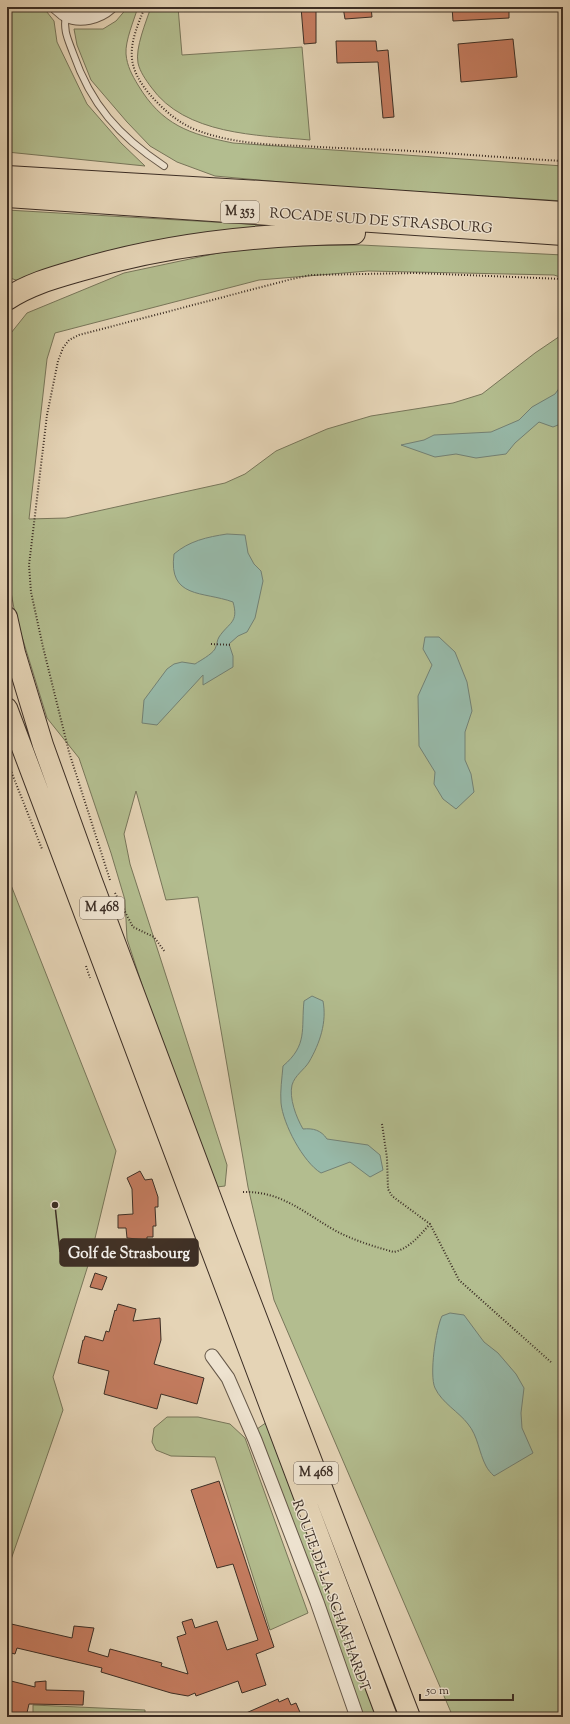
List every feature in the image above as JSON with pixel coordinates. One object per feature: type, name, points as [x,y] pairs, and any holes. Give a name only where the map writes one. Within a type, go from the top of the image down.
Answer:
[{"type":"highway","points":[[7,162],[174,177],[261,192]]},
{"type":"highway","name":"ROCADE SUD DE STRASBOURG","points":[[7,177],[261,192],[563,213]]},
{"type":"highway","name":"ROCADE SUD DE STRASBOURG","points":[[7,196],[563,234]]},
{"type":"highway","points":[[7,299],[30,286],[114,259],[163,249],[210,242],[311,234],[403,233],[474,229]]},
{"type":"main road","name":"M 468","points":[[7,617],[15,653],[46,753],[92,881],[223,1230],[410,1717]]},
{"type":"main road","name":"M 468","points":[[7,708],[387,1717]]},
{"type":"street","points":[[61,11],[80,18],[92,17],[105,12],[110,7]]},
{"type":"street","name":"ROUTE DE LA SCHAFHARDT","points":[[212,1356],[228,1378],[255,1440],[317,1602],[357,1717]]},
{"type":"lane","points":[[61,11],[64,26],[79,72],[94,100],[114,125],[139,150],[164,166]]},
{"type":"path","points":[[145,7],[132,44],[131,57],[134,71],[143,88],[162,108],[177,120],[198,131],[218,137],[279,145],[411,151],[563,161]]},
{"type":"path","points":[[111,883],[69,752],[31,592],[31,542],[47,415],[58,361],[69,340],[79,335],[143,317],[311,275],[416,273],[563,279]]},
{"type":"path","points":[[211,644],[232,646]]},
{"type":"path","points":[[113,890],[133,927],[154,937],[165,952]]},
{"type":"path","points":[[382,1124],[387,1158],[388,1189],[392,1196],[430,1224],[459,1280],[552,1363]]},
{"type":"path","points":[[244,1192],[265,1193],[280,1198],[299,1207],[338,1232],[394,1252],[403,1250],[430,1224]]},
{"type":"shaded area","points":[[7,7],[43,7],[54,21],[57,42],[87,104],[121,143],[145,166],[7,152]]},
{"type":"shaded area","points":[[128,7],[138,7],[128,37],[126,49],[127,62],[132,74],[147,99],[167,119],[178,126],[203,136],[233,143],[563,166],[563,201],[313,185],[215,176],[177,162],[150,146],[91,80],[77,45],[74,29],[103,29],[116,21]]},
{"type":"shaded area","points":[[151,7],[178,7],[182,55],[302,47],[310,140],[245,134],[223,130],[202,124],[183,115],[165,103],[147,82],[139,66],[137,57],[139,43]]},
{"type":"shaded area","points":[[7,210],[299,227],[19,281],[7,277]]},
{"type":"shaded area","points":[[361,245],[563,255],[563,278],[554,275],[368,271],[259,280],[55,333],[47,359],[29,519],[66,518],[225,483],[245,474],[276,451],[327,429],[371,416],[453,403],[482,394],[535,353],[563,334],[563,1717],[453,1717],[274,1300],[248,1187],[198,897],[166,900],[136,791],[124,834],[130,864],[227,1165],[225,1186],[217,1187],[146,997],[127,939],[125,900],[79,758],[47,718],[15,614],[7,570],[7,338],[27,313],[124,273],[237,249],[281,246]]},
{"type":"shaded area","points":[[563,383],[563,423],[553,427],[539,422],[515,443],[506,454],[476,458],[456,454],[435,457],[401,445],[424,440],[434,435],[491,432],[519,420],[532,407],[555,394]]},
{"type":"shaded area","points":[[227,534],[245,535],[248,553],[254,564],[261,571],[263,581],[255,618],[247,632],[238,636],[229,644],[233,656],[233,667],[203,685],[203,675],[157,725],[142,723],[144,700],[167,669],[174,664],[182,662],[195,664],[208,655],[215,649],[219,637],[234,618],[235,609],[233,602],[190,591],[182,586],[176,579],[174,569],[174,554],[186,546],[199,540]]},
{"type":"shaded area","points":[[425,637],[439,637],[455,652],[467,682],[472,711],[465,732],[465,760],[471,774],[474,792],[456,809],[443,799],[434,784],[435,772],[419,746],[418,696],[432,665],[423,649]]},
{"type":"shaded area","points":[[7,875],[116,1151],[90,1259],[53,1377],[63,1410],[7,1571]]},
{"type":"shaded area","points":[[312,996],[323,1001],[324,1017],[322,1032],[313,1055],[307,1065],[295,1078],[292,1085],[291,1096],[294,1107],[303,1129],[316,1130],[327,1139],[368,1145],[380,1155],[383,1170],[370,1177],[350,1162],[321,1173],[314,1168],[295,1142],[283,1112],[281,1103],[281,1084],[283,1066],[291,1058],[300,1044],[303,1028],[304,1001]]},
{"type":"shaded area","points":[[450,1313],[464,1315],[484,1342],[498,1353],[516,1374],[524,1388],[521,1413],[522,1428],[533,1453],[494,1476],[486,1466],[471,1429],[446,1403],[438,1393],[433,1382],[434,1352],[438,1330],[442,1316]]},
{"type":"shaded area","points":[[167,1417],[198,1417],[230,1424],[245,1438],[308,1613],[270,1630],[215,1457],[171,1456],[156,1450],[152,1442],[154,1428]]},
{"type":"shaded area","points":[[267,1422],[382,1717],[363,1717],[257,1429]]},
{"type":"shaded area","points":[[33,1705],[145,1710],[145,1717],[33,1717]]},
{"type":"building","points":[[301,7],[316,7],[316,43],[304,44]]},
{"type":"building","points":[[343,7],[371,7],[372,17],[345,19]]},
{"type":"building","points":[[452,7],[509,7],[509,18],[453,21]]},
{"type":"building","points":[[513,39],[517,77],[461,82],[458,44]]},
{"type":"building","points":[[336,41],[376,41],[377,51],[388,50],[394,117],[383,118],[378,62],[337,63]]},
{"type":"building","points":[[140,1171],[145,1180],[152,1179],[158,1197],[158,1207],[155,1207],[156,1226],[153,1226],[153,1237],[147,1237],[147,1240],[127,1238],[126,1228],[118,1228],[118,1215],[133,1214],[132,1189],[127,1178]]},
{"type":"building","points":[[95,1273],[107,1277],[102,1290],[90,1287]]},
{"type":"building","points":[[118,1304],[136,1309],[133,1321],[160,1318],[161,1340],[154,1364],[204,1378],[197,1404],[161,1394],[157,1409],[104,1394],[109,1371],[78,1363],[85,1336],[103,1341],[106,1331],[109,1332]]},
{"type":"building","points":[[219,1481],[274,1647],[256,1654],[266,1685],[242,1693],[238,1681],[196,1696],[195,1693],[188,1696],[171,1693],[101,1672],[102,1668],[17,1648],[15,1654],[7,1652],[7,1623],[72,1638],[74,1626],[94,1628],[88,1651],[108,1657],[110,1649],[162,1663],[161,1666],[188,1674],[177,1637],[186,1634],[182,1622],[192,1619],[195,1628],[217,1621],[227,1650],[258,1640],[233,1564],[217,1568],[191,1490]]},
{"type":"building","points":[[7,1680],[35,1687],[35,1682],[46,1681],[46,1690],[84,1691],[83,1705],[29,1704],[26,1717],[7,1717]]},
{"type":"building","points":[[288,1698],[291,1705],[296,1703],[302,1717],[237,1717],[278,1699],[279,1702]]},
{"type":"place","name":"Golf de Strasbourg","points":[[55,1205]]}]
